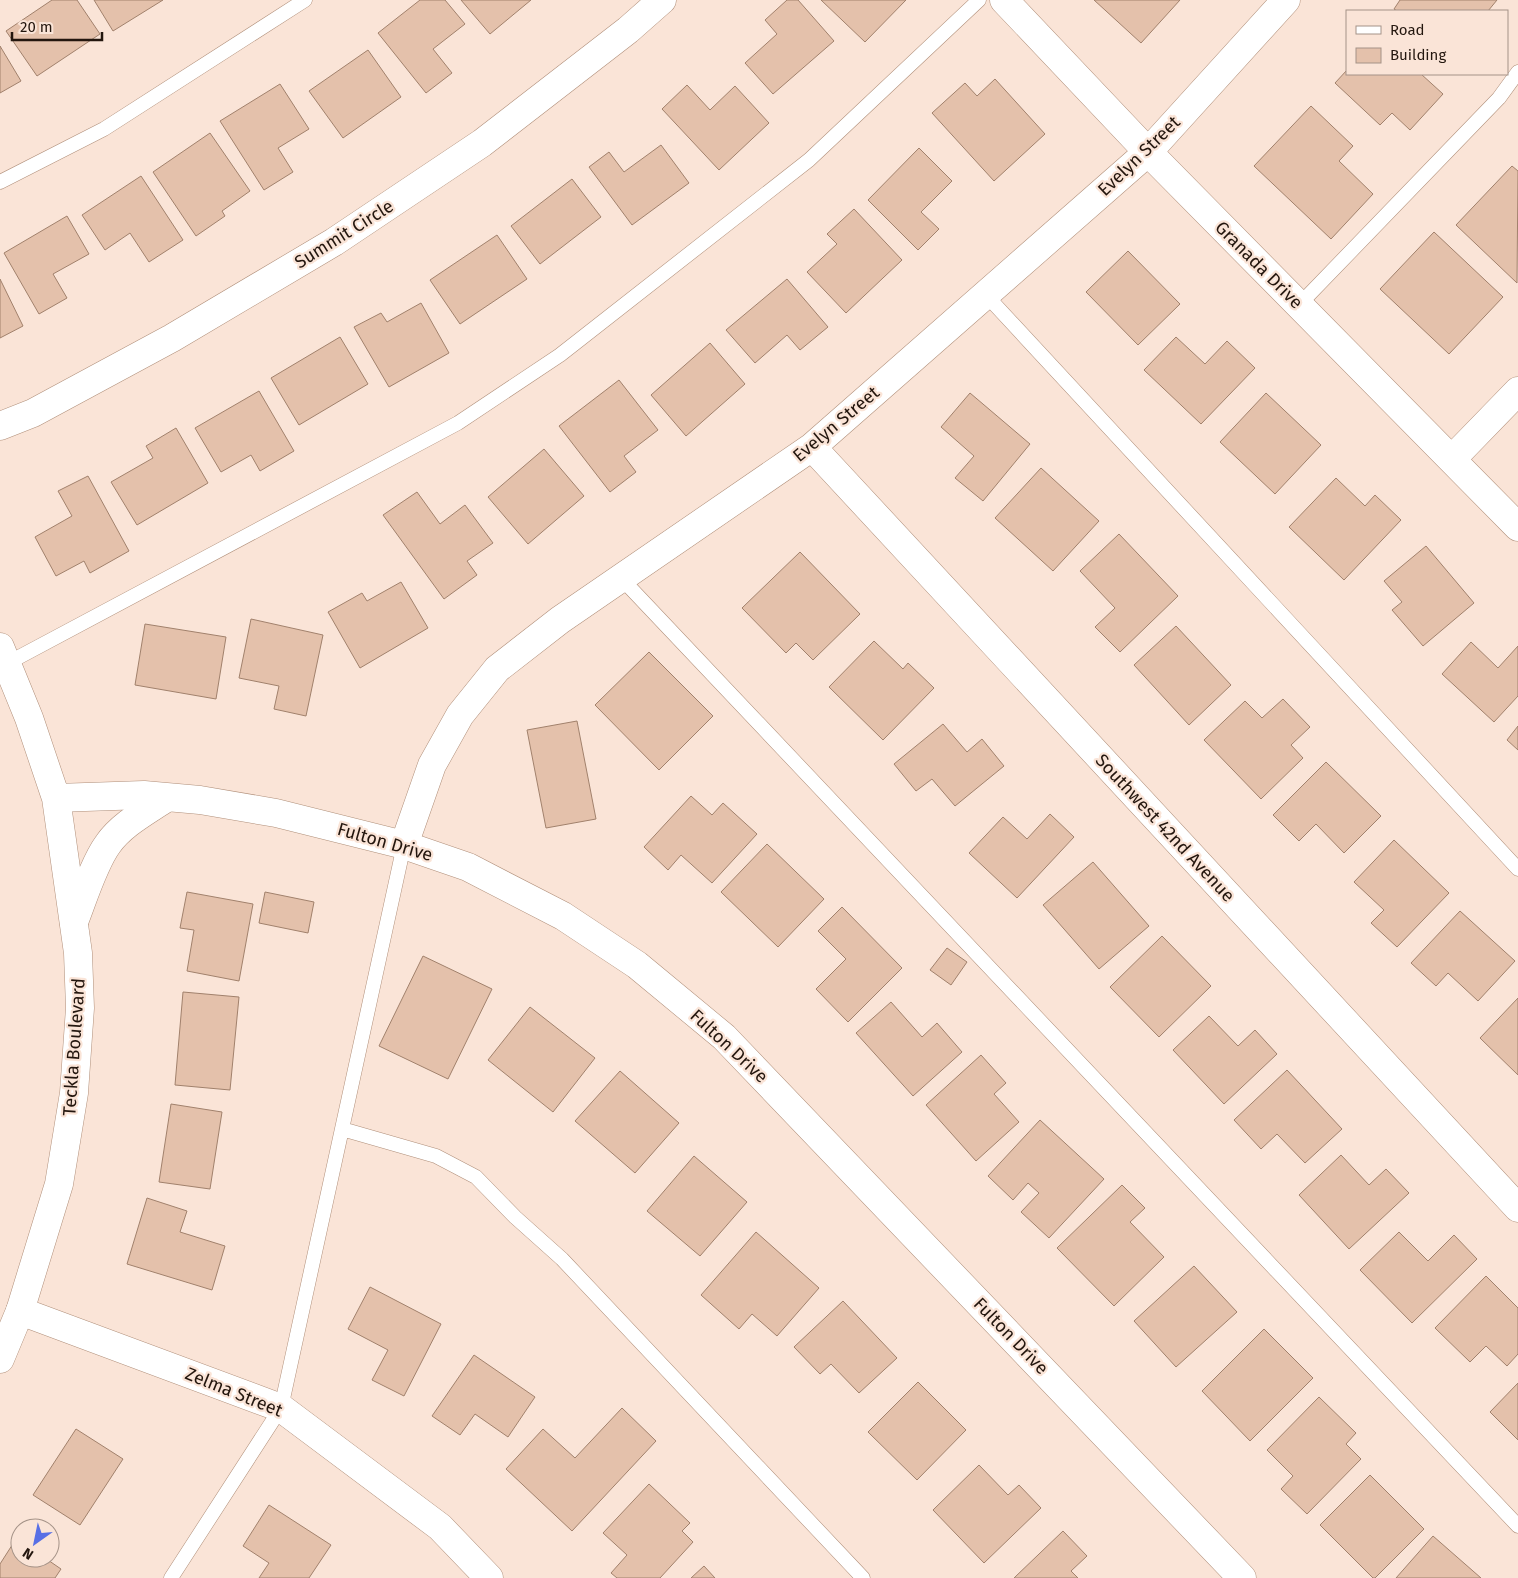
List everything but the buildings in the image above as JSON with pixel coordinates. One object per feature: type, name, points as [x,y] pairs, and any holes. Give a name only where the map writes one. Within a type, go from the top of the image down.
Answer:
[{"type":"street","name":"Summit Circle","points":[[0,426],[33,412],[172,338],[334,242],[482,143],[628,30],[662,0]]},
{"type":"street","name":"Granada Drive","points":[[1004,0],[1148,152],[1518,527]]},
{"type":"street","name":"Evelyn Street","points":[[404,845],[432,765],[460,715],[497,670],[560,620],[812,448],[1148,152],[1286,0]]},
{"type":"street","points":[[1452,459],[1518,391]]},
{"type":"street","name":"Southwest 42nd Avenue","points":[[812,448],[1518,1208]]},
{"type":"street","name":"Teckla Boulevard","points":[[0,1358],[20,1310],[59,1184],[74,1093],[80,1008],[78,953],[56,798],[29,718],[2,659]]},
{"type":"street","name":"Fulton Drive","points":[[56,798],[144,796],[200,800],[276,813],[404,845],[468,867],[563,916],[637,965],[724,1037],[1242,1578]]},
{"type":"street","points":[[74,922],[98,862],[108,844],[120,830],[166,798]]},
{"type":"street","name":"Zelma Street","points":[[20,1310],[281,1408],[440,1527],[490,1578]]},
{"type":"lane","points":[[0,182],[104,129],[305,0]]},
{"type":"lane","points":[[2,659],[458,423],[560,355],[809,160],[979,0]]},
{"type":"lane","points":[[1299,305],[1499,98],[1518,72]]},
{"type":"lane","points":[[986,295],[1518,869]]},
{"type":"lane","points":[[621,578],[1518,1526]]},
{"type":"lane","points":[[171,1578],[281,1408],[404,845]]},
{"type":"lane","points":[[342,1129],[436,1156],[476,1177],[515,1217],[562,1259],[863,1578]]}]
